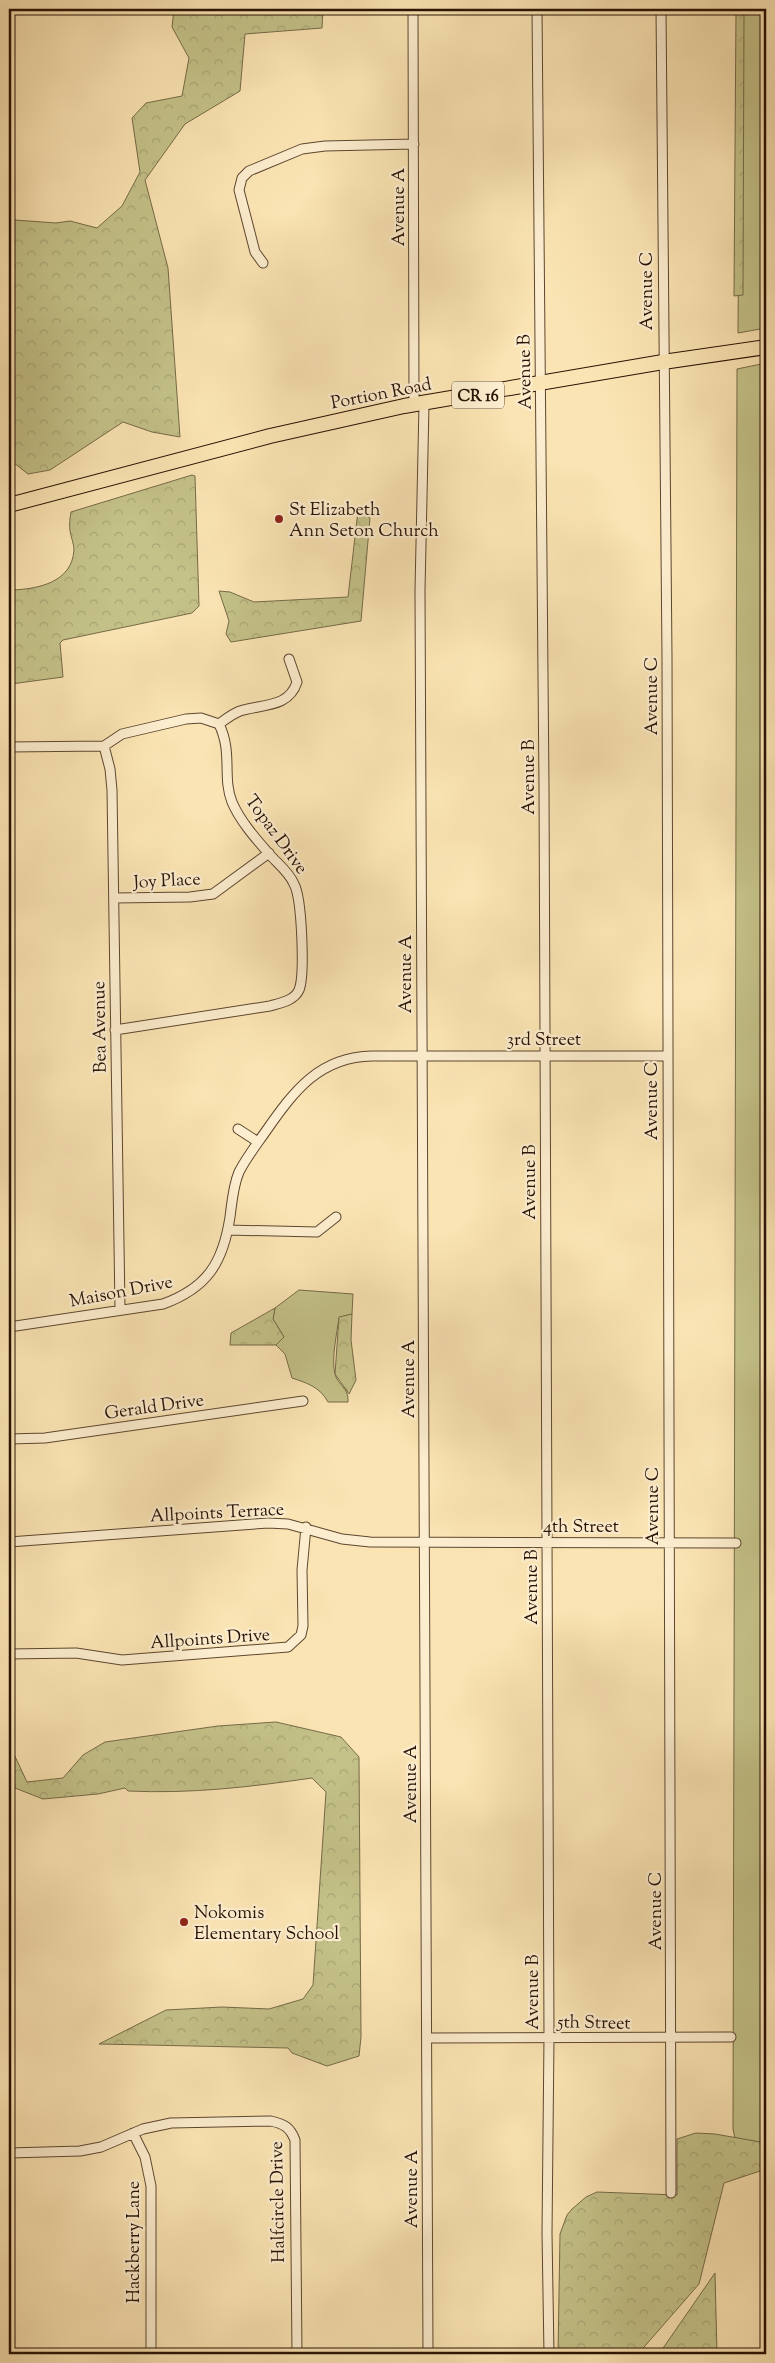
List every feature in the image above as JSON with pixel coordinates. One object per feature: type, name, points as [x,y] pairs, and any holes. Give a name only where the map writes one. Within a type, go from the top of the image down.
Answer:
[{"type":"main road","name":"Portion Road","points":[[9,505],[270,436],[419,404],[663,362],[766,347]]},
{"type":"street","name":"Avenue A","points":[[412,9],[419,404],[428,2354]]},
{"type":"street","name":"Avenue B","points":[[537,9],[541,384],[547,1542],[549,2037],[547,2234],[550,2354]]},
{"type":"street","name":"Avenue C","points":[[661,9],[667,657],[668,1542],[672,2193]]},
{"type":"street","points":[[263,263],[255,252],[240,190],[242,178],[249,171],[302,149],[325,146],[414,144]]},
{"type":"street","points":[[9,747],[104,746],[122,734],[186,719],[201,718],[219,724],[240,712],[281,702],[289,697],[294,691],[297,682],[289,659]]},
{"type":"street","name":"Topaz Drive","points":[[115,1030],[270,1006],[294,996],[300,982],[298,893],[289,874],[269,854],[243,821],[231,800],[228,754],[219,724]]},
{"type":"street","name":"Bea Avenue","points":[[104,746],[110,769],[112,790],[120,1309]]},
{"type":"street","name":"Joy Place","points":[[114,898],[190,897],[213,894],[269,854]]},
{"type":"street","name":"Maison Drive","points":[[9,1326],[163,1304],[191,1292],[205,1279],[215,1264],[224,1244],[228,1230],[232,1198],[239,1172],[292,1094],[320,1071],[345,1060],[360,1056],[421,1056]]},
{"type":"street","name":"3rd Street","points":[[421,1056],[667,1056]]},
{"type":"street","points":[[238,1129],[258,1142]]},
{"type":"street","points":[[228,1230],[317,1232],[336,1217]]},
{"type":"street","name":"Gerald Drive","points":[[9,1439],[45,1438],[303,1401]]},
{"type":"street","name":"Allpoints Terrace","points":[[9,1542],[278,1523],[306,1527],[342,1539],[370,1542],[425,1543]]},
{"type":"street","name":"Allpoints Drive","points":[[9,1654],[76,1653],[110,1660],[134,1660],[288,1647],[301,1635],[303,1626],[302,1570],[306,1527]]},
{"type":"street","name":"4th Street","points":[[425,1543],[736,1543]]},
{"type":"street","name":"5th Street","points":[[427,2038],[731,2037]]},
{"type":"street","name":"Halfcircle Drive","points":[[9,2153],[80,2150],[104,2146],[148,2127],[170,2123],[271,2121],[282,2123],[289,2128],[295,2140],[297,2354]]},
{"type":"street","name":"Hackberry Lane","points":[[133,2133],[145,2157],[151,2186],[152,2354]]},
{"type":"green space","points":[[174,9],[323,9],[322,28],[245,34],[240,91],[185,124],[145,180],[168,268],[180,437],[152,432],[123,422],[50,470],[28,474],[9,459],[9,214],[15,220],[56,223],[70,221],[97,228],[122,206],[140,172],[132,118],[146,103],[182,96],[189,58],[172,27]]},
{"type":"green space","points":[[736,9],[744,9],[743,295],[734,296]]},
{"type":"green space","points":[[740,9],[766,9],[766,328],[738,333]]},
{"type":"green space","points":[[766,363],[766,2143],[736,2143],[733,2129],[737,369]]},
{"type":"green space","points":[[192,475],[195,476],[199,606],[192,613],[63,640],[60,643],[63,677],[11,684],[9,682],[9,598],[12,590],[42,586],[60,577],[67,570],[72,561],[74,550],[70,529],[71,512]]},
{"type":"green space","points":[[358,511],[370,518],[361,621],[231,642],[226,634],[229,621],[219,591],[230,592],[254,602],[348,597]]},
{"type":"green space","points":[[299,1290],[353,1294],[352,1314],[339,1318],[334,1354],[336,1378],[347,1393],[348,1402],[328,1402],[317,1389],[292,1378],[285,1354],[276,1345],[284,1337],[273,1319],[275,1308]]},
{"type":"green space","points":[[275,1308],[273,1319],[284,1337],[276,1345],[230,1345],[231,1333]]},
{"type":"green space","points":[[352,1314],[351,1340],[356,1380],[349,1394],[335,1374],[339,1317]]},
{"type":"green space","points":[[276,1722],[341,1737],[359,1757],[361,2037],[359,2056],[327,2066],[292,2053],[288,2048],[99,2044],[166,2010],[222,2007],[269,2009],[303,1999],[313,1985],[326,1792],[312,1778],[198,1791],[151,1792],[128,1791],[125,1788],[98,1794],[43,1799],[15,1788],[12,1750],[27,1782],[63,1778],[83,1755],[105,1742],[218,1726]]},
{"type":"green space","points":[[696,2133],[715,2134],[766,2143],[766,2169],[724,2183],[699,2284],[638,2354],[558,2354],[560,2234],[567,2215],[586,2197],[597,2192],[677,2195],[677,2139]]},
{"type":"green space","points":[[715,2273],[717,2354],[659,2354]]},
{"type":"place","name":"St Elizabeth Ann Seton Church","points":[[279,519]]},
{"type":"place","name":"Nokomis Elementary School","points":[[184,1922]]}]
